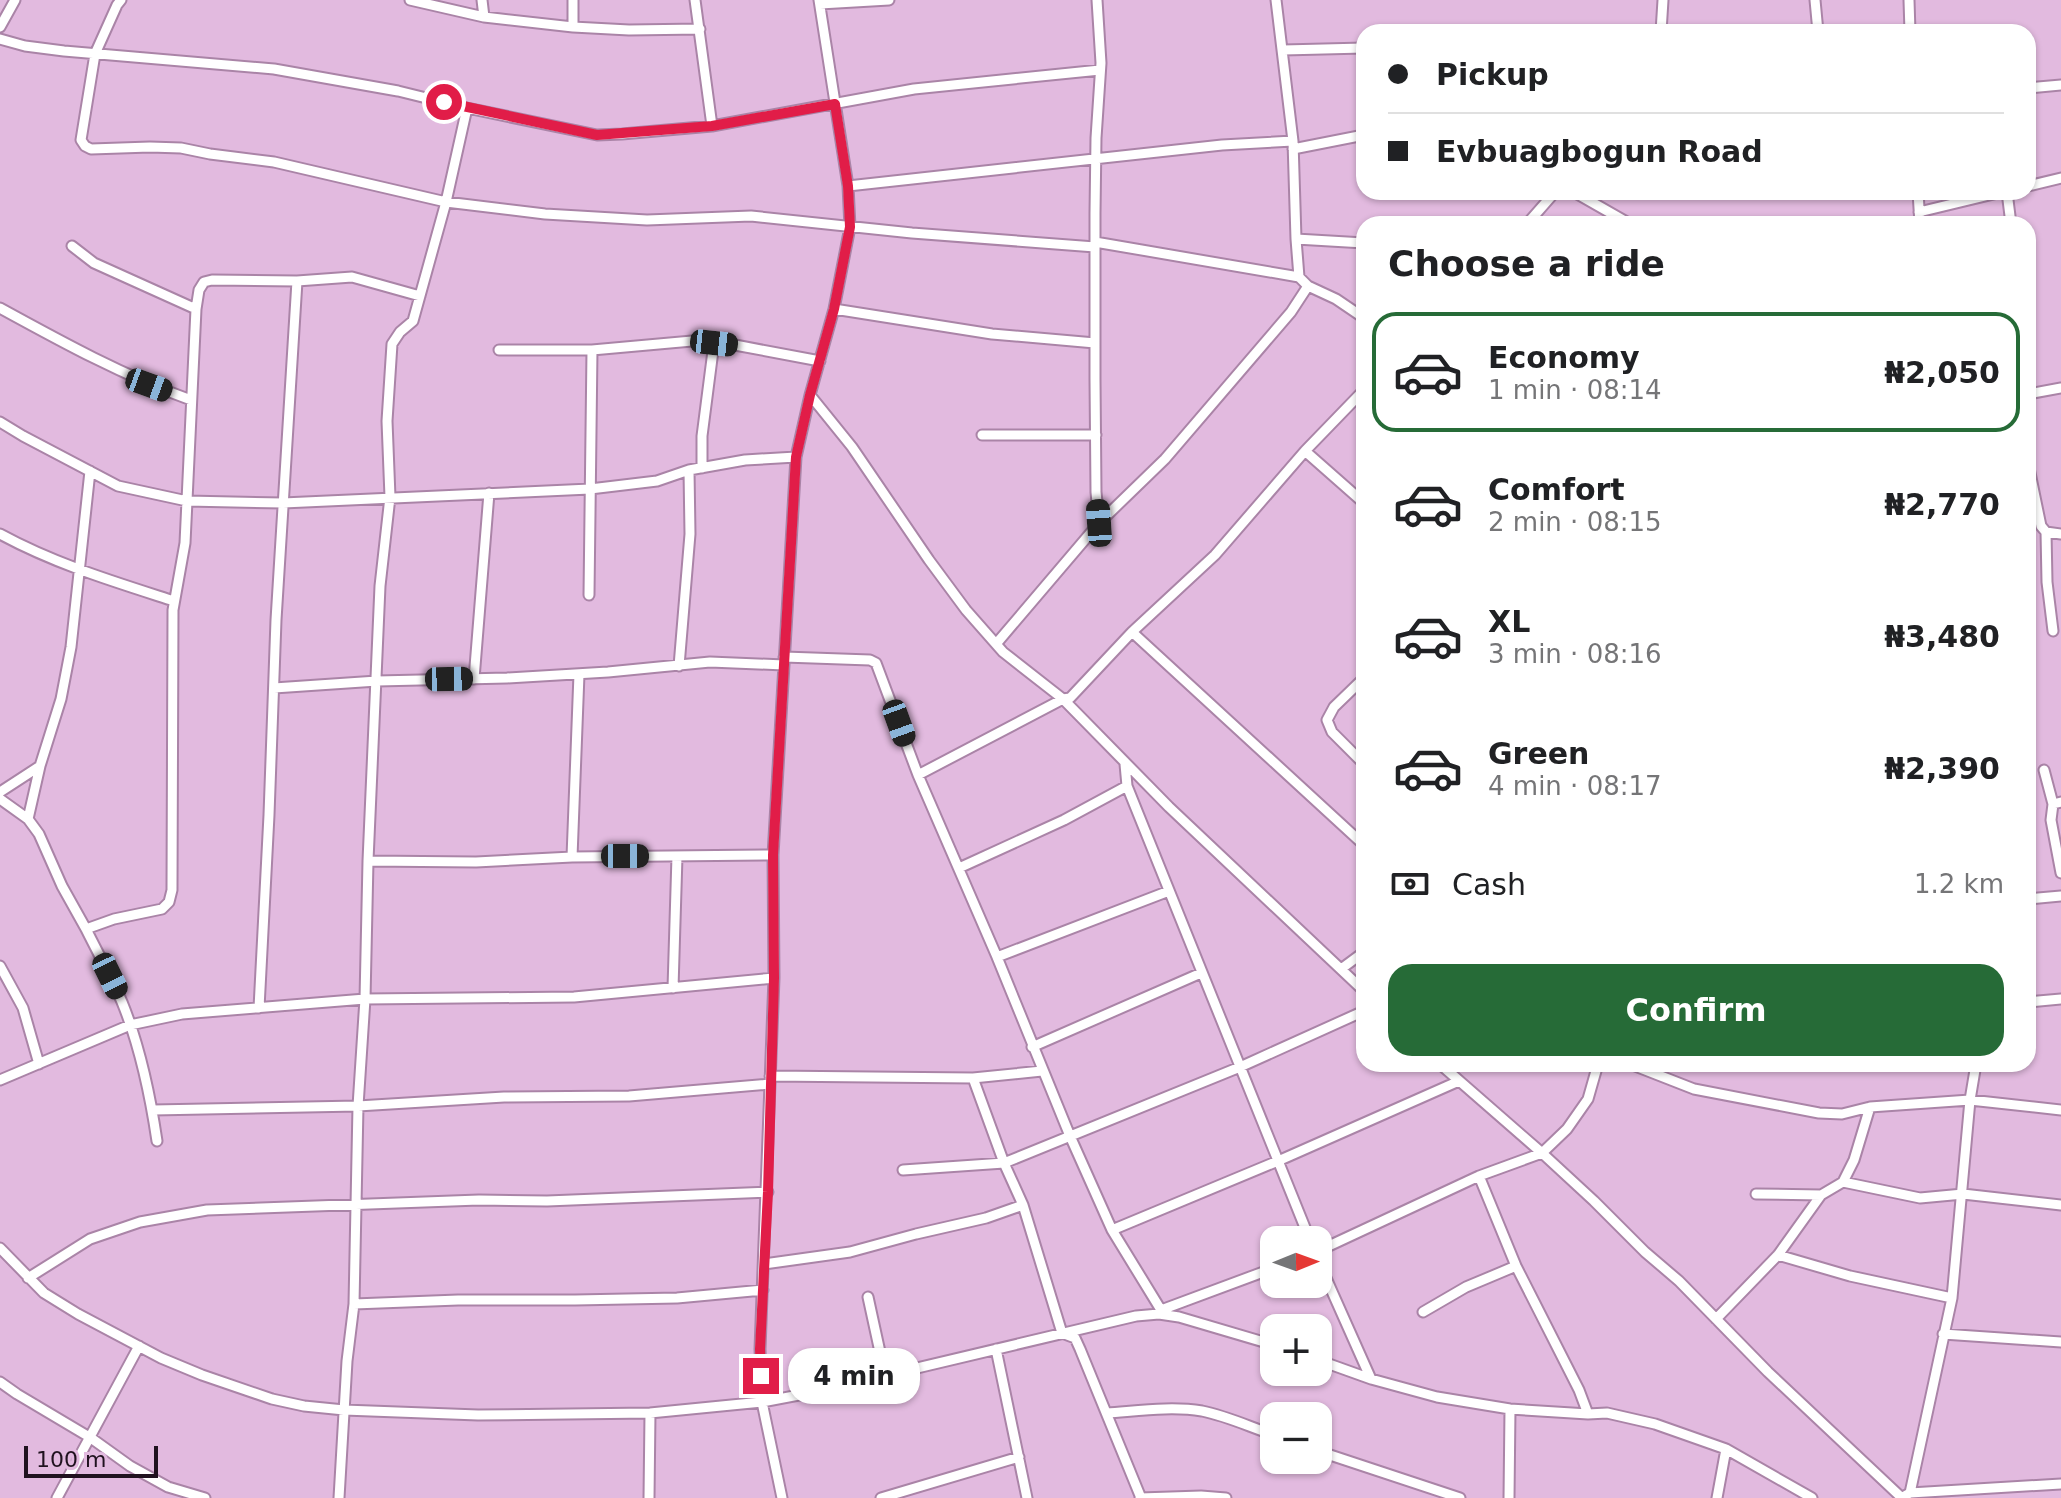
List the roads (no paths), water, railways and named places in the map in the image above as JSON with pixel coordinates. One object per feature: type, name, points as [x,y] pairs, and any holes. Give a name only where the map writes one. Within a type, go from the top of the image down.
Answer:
[{"type":"street","points":[[0,27],[15,0]]},
{"type":"street","points":[[121,0],[95,54],[81,140],[91,149],[181,148],[274,162],[446,202],[545,214],[647,220],[751,216],[850,227],[1095,244],[1299,277],[1308,286],[1356,313]]},
{"type":"street","points":[[410,0],[484,17],[573,27],[700,29]]},
{"type":"street","points":[[482,0],[484,17]]},
{"type":"street","points":[[573,0],[573,27]]},
{"type":"street","points":[[695,0],[712,126]]},
{"type":"street","points":[[782,1498],[762,1402],[760,1349],[774,978],[773,855],[796,457],[834,309],[850,227],[848,186],[819,2],[889,0]]},
{"type":"street","points":[[1097,0],[1100,70],[1095,343],[1099,523]]},
{"type":"street","points":[[1276,0],[1293,145],[1299,277]]},
{"type":"street","points":[[1662,24],[1663,0]]},
{"type":"street","points":[[1815,0],[1817,24]]},
{"type":"street","points":[[1909,0],[1910,24]]},
{"type":"street","points":[[0,39],[25,46],[95,54],[274,69],[398,91],[597,135],[712,126],[914,89],[1100,70]]},
{"type":"street","points":[[1283,50],[1356,48]]},
{"type":"street","points":[[2036,87],[2061,85]]},
{"type":"street","points":[[339,1498],[347,1361],[354,1304],[358,1106],[365,999],[380,586],[390,497],[387,421],[392,344],[413,321],[446,202],[467,108]]},
{"type":"street","points":[[848,186],[1222,145],[1293,145],[1356,136]]},
{"type":"street","points":[[2036,184],[2061,178]]},
{"type":"street","points":[[1534,216],[1548,200]]},
{"type":"street","points":[[1588,200],[1616,216]]},
{"type":"street","points":[[1918,200],[1919,216]]},
{"type":"street","points":[[1919,212],[1970,200]]},
{"type":"street","points":[[1296,239],[1356,243]]},
{"type":"street","points":[[72,246],[94,263],[196,309]]},
{"type":"street","points":[[86,929],[114,919],[162,909],[169,902],[172,890],[174,601],[185,543],[199,290],[204,282],[212,280],[297,281],[352,277],[420,296]]},
{"type":"street","points":[[259,1008],[297,281]]},
{"type":"street","points":[[996,644],[1099,523],[1165,459],[1291,312],[1308,286]]},
{"type":"street","points":[[0,308],[86,356],[191,400]]},
{"type":"street","points":[[834,309],[992,334],[1095,343]]},
{"type":"street","points":[[499,350],[592,350],[692,341],[820,361]]},
{"type":"street","points":[[702,468],[702,436],[714,343]]},
{"type":"street","points":[[589,595],[592,350]]},
{"type":"street","points":[[2036,393],[2061,388]]},
{"type":"street","points":[[810,395],[852,447],[966,610],[1003,652],[1063,699],[1125,764],[1356,983]]},
{"type":"street","points":[[918,775],[1070,698],[1132,632],[1215,555],[1305,451],[1356,398]]},
{"type":"street","points":[[0,422],[118,486],[187,501],[283,503],[590,489],[657,481],[689,470],[745,460],[796,457]]},
{"type":"street","points":[[982,435],[1096,435]]},
{"type":"street","points":[[1305,451],[1356,496]]},
{"type":"street","points":[[679,666],[690,534],[689,470]]},
{"type":"street","points":[[28,819],[40,766],[61,699],[71,647],[90,471]]},
{"type":"street","points":[[474,679],[489,493]]},
{"type":"street","points":[[2036,502],[2041,526],[2046,532],[2047,582],[2053,631]]},
{"type":"street","points":[[2046,532],[2061,534]]},
{"type":"street","points":[[0,534],[80,570],[174,601]]},
{"type":"street","points":[[1132,632],[1356,838]]},
{"type":"street","points":[[274,688],[579,674],[710,662],[870,660],[876,663],[918,775],[1112,1230],[1160,1312],[1260,1341]]},
{"type":"street","points":[[572,857],[579,674]]},
{"type":"street","points":[[1356,686],[1334,707],[1327,720],[1332,732],[1356,756]]},
{"type":"street","points":[[1125,764],[1127,786],[1304,1226]]},
{"type":"street","points":[[0,792],[40,766]]},
{"type":"street","points":[[2044,770],[2057,803],[2051,820],[2061,873]]},
{"type":"street","points":[[959,868],[1064,820],[1127,786]]},
{"type":"street","points":[[0,799],[28,819],[39,834],[62,886],[121,1000],[148,1083],[157,1141]]},
{"type":"street","points":[[368,861],[476,862],[572,857],[773,855]]},
{"type":"street","points":[[673,988],[677,856]]},
{"type":"street","points":[[997,957],[1169,891]]},
{"type":"street","points":[[2036,898],[2061,896]]},
{"type":"street","points":[[1341,969],[1356,958]]},
{"type":"street","points":[[0,966],[23,1008],[39,1064]]},
{"type":"street","points":[[1032,1047],[1201,973]]},
{"type":"street","points":[[0,1080],[130,1025],[182,1014],[365,999],[574,997],[774,978]]},
{"type":"street","points":[[2036,1001],[2061,999]]},
{"type":"street","points":[[903,1170],[1004,1163],[1240,1067],[1356,1015]]},
{"type":"street","points":[[153,1110],[358,1106],[504,1097],[629,1096],[770,1080],[973,1078],[1042,1071]]},
{"type":"street","points":[[1449,1072],[1542,1153],[1679,1281],[1768,1372],[1905,1496],[2061,1484]]},
{"type":"street","points":[[1332,1244],[1479,1176],[1542,1153],[1567,1129],[1588,1099],[1596,1072]]},
{"type":"street","points":[[1650,1072],[1694,1089],[1819,1113],[1842,1114],[1870,1107],[1970,1100],[2061,1110]]},
{"type":"street","points":[[1905,1496],[1952,1298],[1975,1072]]},
{"type":"street","points":[[973,1078],[1023,1205],[1062,1333]]},
{"type":"street","points":[[1112,1230],[1459,1081]]},
{"type":"street","points":[[1716,1319],[1778,1255],[1821,1195],[1843,1182],[1854,1160],[1870,1107]]},
{"type":"street","points":[[1479,1176],[1516,1266],[1579,1390],[1588,1414]]},
{"type":"street","points":[[1843,1182],[1920,1198],[1963,1194],[2061,1205]]},
{"type":"street","points":[[28,1278],[90,1239],[140,1222],[207,1210],[768,1192]]},
{"type":"street","points":[[1756,1194],[1821,1195]]},
{"type":"street","points":[[764,1264],[850,1252],[986,1218],[1023,1205]]},
{"type":"street","points":[[0,1248],[44,1293],[161,1358],[202,1375],[272,1399],[304,1406],[478,1415],[650,1413],[762,1402],[1160,1312],[1260,1273]]},
{"type":"street","points":[[1778,1255],[1850,1276],[1952,1298]]},
{"type":"street","points":[[1423,1312],[1466,1287],[1516,1266]]},
{"type":"street","points":[[354,1304],[677,1298],[763,1290]]},
{"type":"street","points":[[1332,1291],[1371,1379]]},
{"type":"street","points":[[868,1297],[885,1375]]},
{"type":"street","points":[[1062,1333],[1075,1338],[1141,1498],[1226,1498]]},
{"type":"street","points":[[1943,1334],[2061,1342]]},
{"type":"street","points":[[57,1498],[139,1346]]},
{"type":"street","points":[[996,1349],[1027,1498]]},
{"type":"street","points":[[1332,1365],[1437,1397],[1510,1409],[1607,1413],[1655,1424],[1726,1449],[1812,1498]]},
{"type":"street","points":[[0,1382],[130,1466],[168,1487],[205,1498]]},
{"type":"street","points":[[1509,1498],[1510,1409]]},
{"type":"street","points":[[1107,1413],[1198,1410],[1260,1430]]},
{"type":"street","points":[[649,1498],[650,1413]]},
{"type":"street","points":[[1717,1498],[1726,1449]]},
{"type":"street","points":[[1332,1456],[1460,1498]]},
{"type":"street","points":[[881,1498],[1019,1457]]}]
